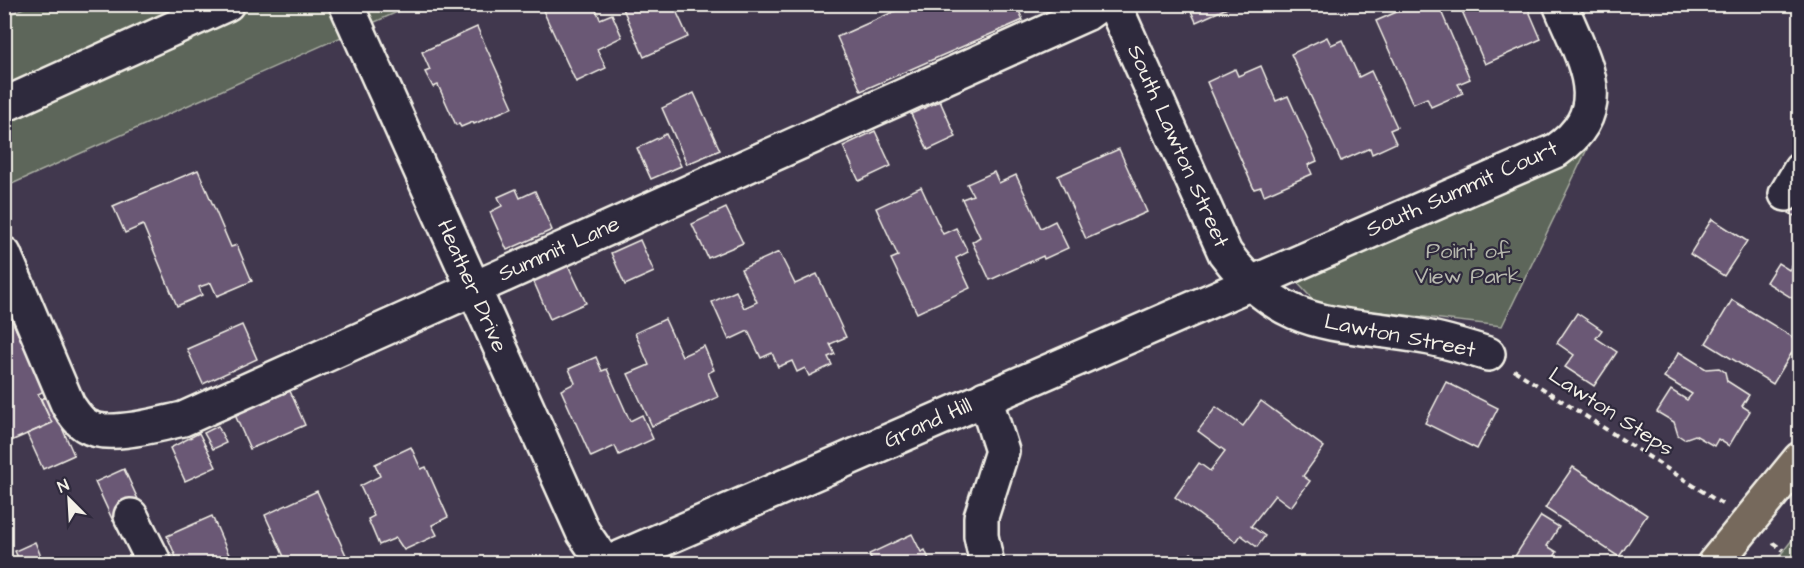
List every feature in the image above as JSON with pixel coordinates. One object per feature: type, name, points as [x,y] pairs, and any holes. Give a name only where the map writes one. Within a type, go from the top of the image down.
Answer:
[{"type":"main road","points":[[1714,564],[1800,459]]},
{"type":"street","points":[[4,105],[227,4]]},
{"type":"street","name":"Heather Drive","points":[[346,4],[583,532],[606,564]]},
{"type":"street","name":"Summit Lane","points":[[4,254],[68,405],[88,427],[123,430],[183,420],[472,288],[1086,14],[1101,4]]},
{"type":"street","name":"South Lawton Street","points":[[1114,4],[1225,253],[1250,282]]},
{"type":"street","name":"South Summit Court","points":[[1250,282],[1557,150],[1573,139],[1589,114],[1591,93],[1586,68],[1560,4]]},
{"type":"street","name":"Lawton Street","points":[[1250,282],[1277,305],[1308,318],[1340,327],[1430,338],[1488,354]]},
{"type":"street","name":"Grand Hill","points":[[606,564],[1250,282]]},
{"type":"street","points":[[985,398],[1002,451],[981,517],[981,536],[987,564]]},
{"type":"street","points":[[131,516],[155,564]]},
{"type":"path","name":"Lawton Steps","points":[[1488,354],[1716,499]]},
{"type":"green space","points":[[32,4],[413,5],[5,187],[4,17]]},
{"type":"green space","name":"Point of View Park","points":[[1589,145],[1502,326],[1318,305],[1292,277]]},
{"type":"green space","points":[[1799,531],[1799,563],[1774,563]]},
{"type":"building","points":[[540,4],[594,4],[600,19],[612,14],[622,37],[597,49],[606,68],[576,82]]},
{"type":"building","points":[[621,4],[673,4],[688,37],[644,57]]},
{"type":"building","points":[[911,4],[1016,4],[1023,20],[861,91],[837,37]]},
{"type":"building","points":[[1188,4],[1236,4],[1196,22]]},
{"type":"building","points":[[1407,4],[1438,4],[1470,79],[1458,84],[1463,93],[1431,107],[1427,98],[1413,104],[1376,21],[1408,7]]},
{"type":"building","points":[[1459,4],[1526,4],[1541,39],[1485,64]]},
{"type":"building","points":[[477,27],[513,107],[474,124],[473,122],[461,127],[459,124],[456,125],[438,85],[433,87],[425,72],[430,70],[422,52]]},
{"type":"building","points":[[1327,37],[1331,45],[1342,40],[1359,77],[1371,71],[1397,127],[1390,130],[1396,143],[1372,154],[1370,148],[1341,161],[1291,54]]},
{"type":"building","points":[[1261,66],[1276,101],[1288,96],[1317,161],[1308,165],[1312,174],[1264,195],[1261,187],[1254,189],[1207,82],[1235,69],[1238,76]]},
{"type":"building","points":[[694,93],[720,150],[687,164],[662,108]]},
{"type":"building","points":[[940,101],[956,137],[928,150],[911,114]]},
{"type":"building","points":[[875,131],[891,166],[859,181],[843,146]]},
{"type":"building","points":[[666,134],[681,166],[651,179],[637,148]]},
{"type":"building","points":[[1119,149],[1147,212],[1086,239],[1058,176]]},
{"type":"building","points":[[198,170],[231,247],[237,245],[252,281],[217,296],[211,283],[199,287],[202,295],[177,306],[143,225],[125,233],[113,206]]},
{"type":"building","points":[[994,172],[999,183],[1016,175],[1041,228],[1055,221],[1068,248],[1044,259],[1043,256],[990,280],[972,242],[980,237],[962,199],[973,195],[967,184]]},
{"type":"building","points":[[921,187],[943,234],[956,228],[968,252],[956,258],[970,288],[917,313],[891,259],[898,256],[876,208]]},
{"type":"building","points":[[516,189],[520,198],[535,191],[552,230],[507,250],[490,212],[502,206],[498,197]]},
{"type":"building","points":[[1800,197],[1800,219],[1789,213]]},
{"type":"building","points":[[726,208],[743,243],[708,258],[692,224]]},
{"type":"building","points":[[1712,219],[1747,241],[1724,276],[1690,254]]},
{"type":"building","points":[[640,240],[654,272],[625,285],[611,253]]},
{"type":"building","points":[[779,252],[795,284],[817,274],[846,337],[830,344],[835,354],[828,357],[832,365],[809,376],[805,368],[797,372],[792,361],[778,367],[772,353],[761,358],[748,331],[729,340],[712,302],[736,291],[744,308],[757,302],[741,269]]},
{"type":"building","points":[[1800,253],[1800,303],[1766,282],[1778,263],[1789,270]]},
{"type":"building","points":[[568,265],[586,303],[550,319],[533,280]]},
{"type":"building","points":[[1732,300],[1799,341],[1773,384],[1706,343]]},
{"type":"building","points":[[4,303],[44,391],[38,394],[52,423],[4,444]]},
{"type":"building","points":[[1577,313],[1602,330],[1596,338],[1617,352],[1594,386],[1565,367],[1574,355],[1557,343]]},
{"type":"building","points":[[665,319],[682,356],[704,346],[714,370],[708,373],[718,397],[652,426],[628,374],[649,365],[635,333]]},
{"type":"building","points":[[242,325],[257,359],[203,384],[187,349]]},
{"type":"building","points":[[1679,352],[1706,369],[1719,368],[1725,372],[1727,381],[1749,395],[1742,406],[1750,411],[1729,446],[1718,439],[1714,446],[1695,435],[1684,439],[1678,435],[1674,422],[1657,412],[1671,390],[1687,400],[1692,394],[1664,377]]},
{"type":"building","points":[[596,357],[602,371],[607,369],[630,421],[642,415],[653,439],[619,455],[615,446],[591,457],[561,390],[575,383],[569,369]]},
{"type":"building","points":[[1446,382],[1498,408],[1477,449],[1425,423]]},
{"type":"building","points":[[290,391],[305,425],[250,449],[235,415]]},
{"type":"building","points":[[48,396],[74,455],[43,469],[27,434],[52,423],[41,399]]},
{"type":"building","points":[[1261,401],[1324,447],[1303,476],[1310,481],[1291,507],[1275,495],[1251,526],[1265,536],[1257,547],[1241,535],[1236,542],[1175,497],[1199,463],[1210,471],[1225,451],[1198,431],[1216,407],[1243,426]]},
{"type":"building","points":[[218,426],[226,443],[213,449],[204,433]]},
{"type":"building","points":[[199,433],[216,467],[185,481],[170,448]]},
{"type":"building","points":[[411,447],[421,469],[426,467],[448,517],[432,525],[437,535],[404,550],[396,538],[379,545],[368,519],[374,516],[360,486],[380,476],[375,464]]},
{"type":"building","points":[[1573,467],[1647,515],[1619,557],[1545,508]]},
{"type":"building","points":[[124,469],[142,508],[113,521],[95,482]]},
{"type":"building","points":[[317,491],[350,564],[277,564],[285,559],[265,515]]},
{"type":"building","points":[[212,516],[233,564],[179,564],[167,536]]},
{"type":"building","points":[[1541,516],[1559,527],[1547,546],[1557,552],[1550,564],[1510,564]]},
{"type":"building","points":[[912,534],[921,552],[925,550],[931,564],[874,564],[869,554]]},
{"type":"building","points":[[35,542],[44,564],[21,564],[15,551]]},
{"type":"building","points":[[1191,553],[1201,564],[1180,564]]}]
